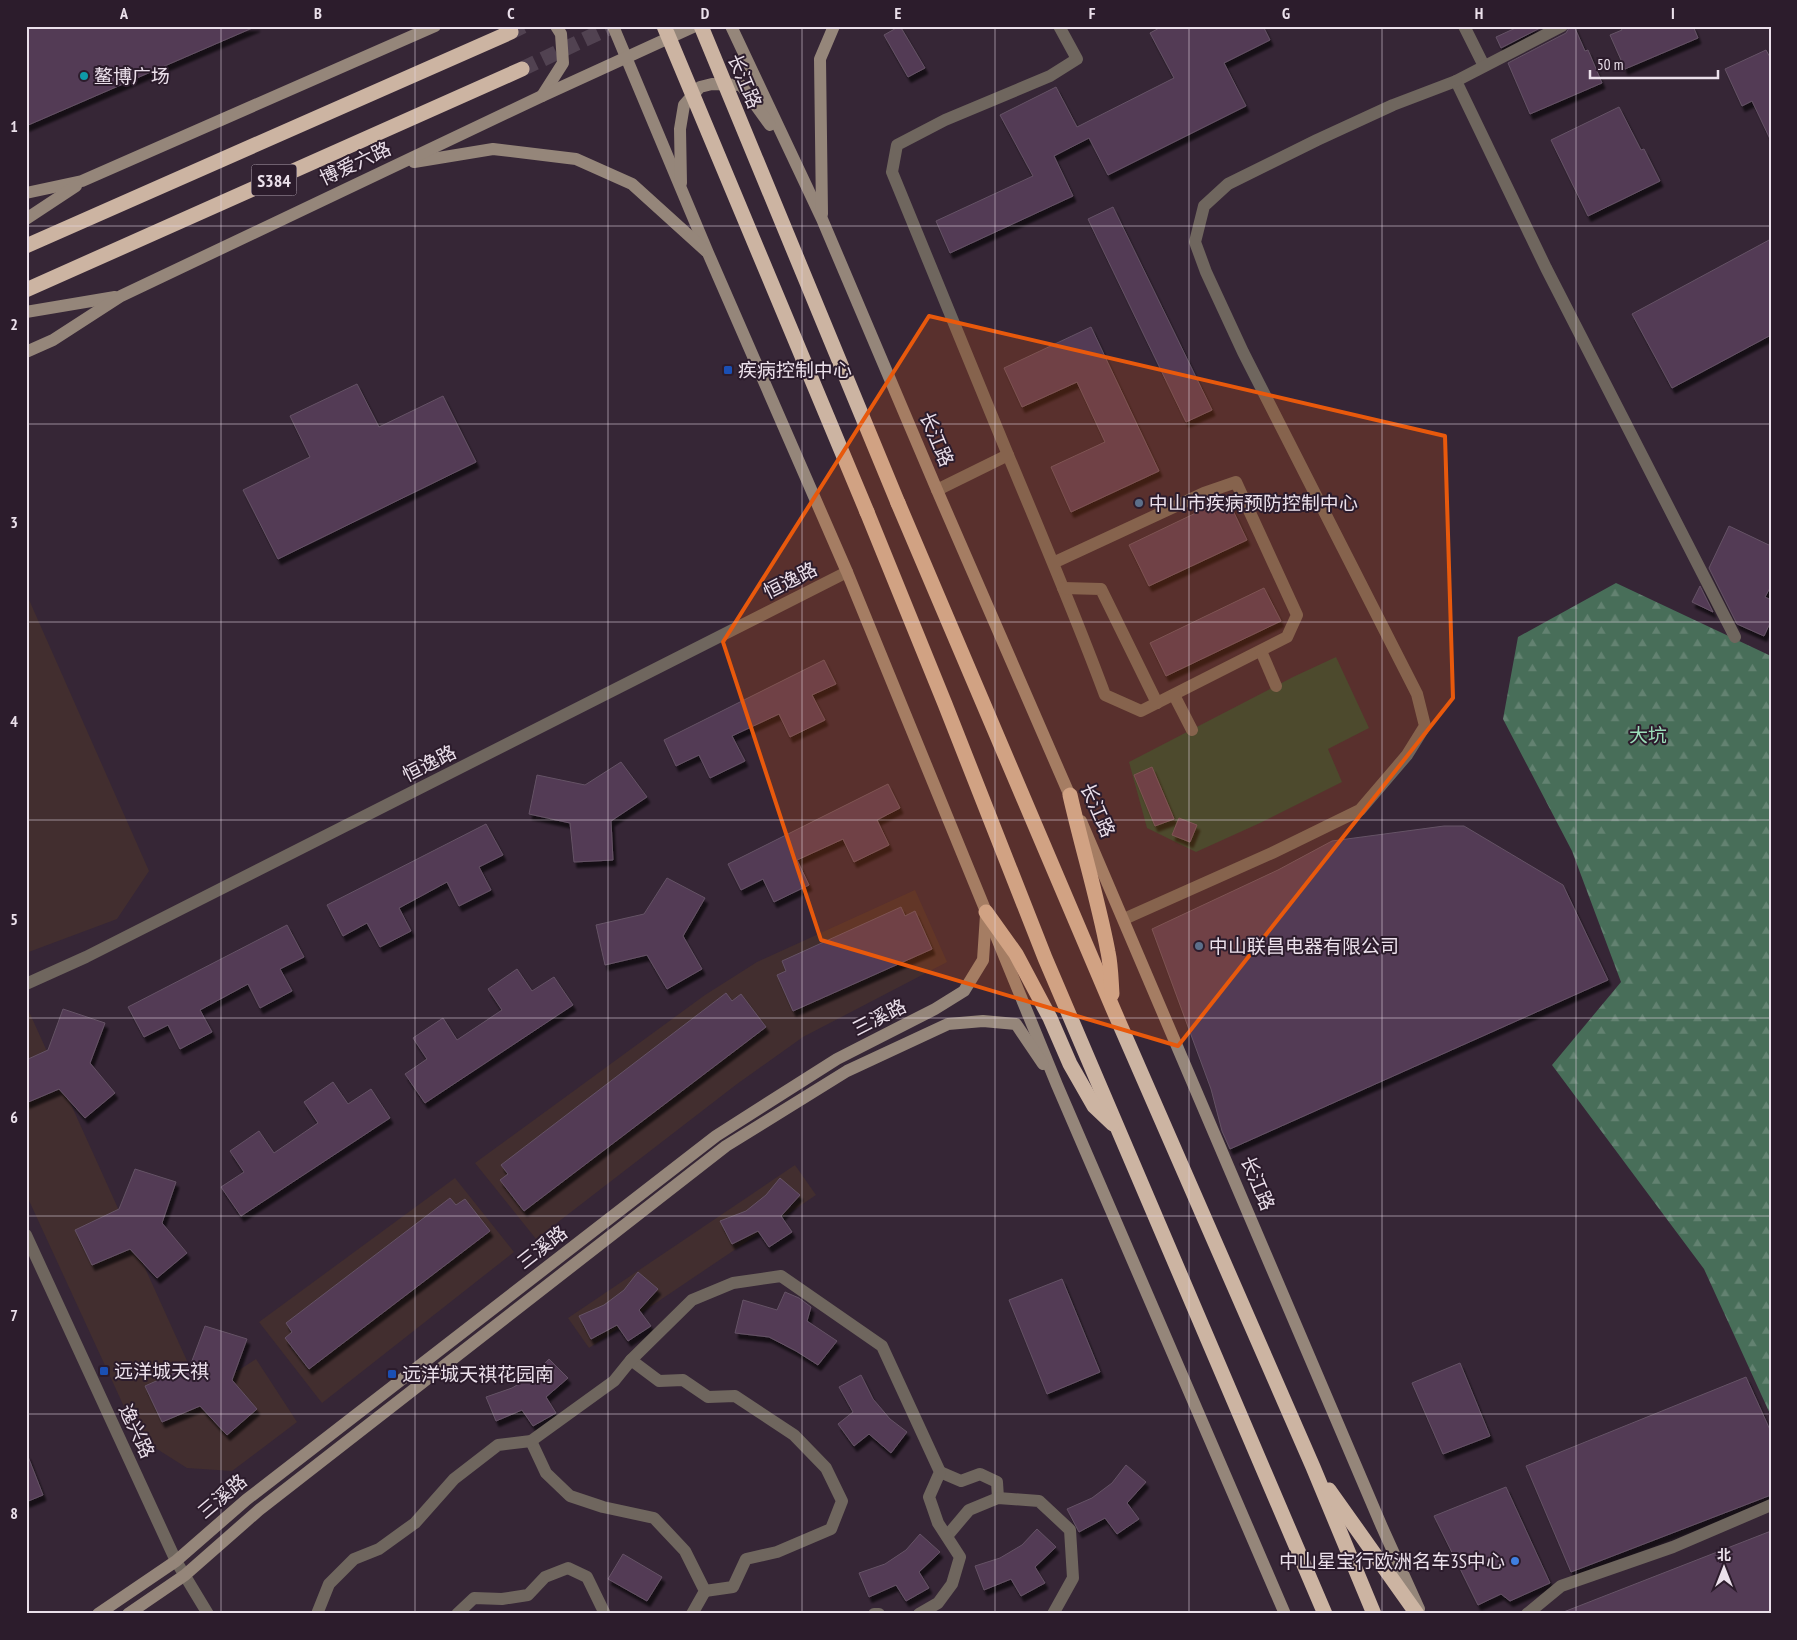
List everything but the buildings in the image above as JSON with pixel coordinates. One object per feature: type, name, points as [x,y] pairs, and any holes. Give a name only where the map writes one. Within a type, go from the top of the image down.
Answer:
[{"type":"highway","points":[[664,26],[867,512],[1045,958],[1325,1614]]},
{"type":"highway","name":"长江路","points":[[701,26],[898,502],[1114,1010],[1313,1467],[1374,1614]]},
{"type":"highway","name":"S384","points":[[26,246],[511,32]]},
{"type":"highway","name":"博爱六路","points":[[26,290],[522,69]]},
{"type":"highway","points":[[1070,795],[1096,897],[1108,954],[1114,1010]]},
{"type":"highway","points":[[986,912],[1016,954],[1050,1018],[1070,1064],[1094,1106],[1117,1127]]},
{"type":"highway","points":[[1313,1467],[1416,1614]]},
{"type":"main road","points":[[385,48],[412,26]]},
{"type":"main road","points":[[26,219],[82,182],[435,26]]},
{"type":"main road","points":[[542,96],[563,63],[561,34],[556,26]]},
{"type":"main road","points":[[612,26],[708,253],[847,572],[1057,1085],[1285,1614]]},
{"type":"main road","name":"博爱六路","points":[[26,352],[53,340],[121,296],[542,96],[695,26]]},
{"type":"main road","name":"长江路","points":[[731,26],[822,219],[937,490],[1124,919],[1382,1527],[1421,1614]]},
{"type":"main road","points":[[822,219],[820,59],[834,26]]},
{"type":"main road","points":[[682,189],[680,129],[684,105],[700,87],[712,84],[741,85],[791,153]]},
{"type":"main road","points":[[399,165],[492,149],[576,159],[632,184],[708,253]]},
{"type":"main road","points":[[26,193],[82,182]]},
{"type":"main road","points":[[26,312],[121,296]]},
{"type":"main road","name":"三溪路","points":[[98,1614],[176,1561],[246,1500],[716,1136],[837,1059],[935,1009],[964,991],[983,960],[986,912]]},
{"type":"main road","name":"三溪路","points":[[128,1614],[185,1575],[259,1510],[726,1146],[847,1071],[948,1024],[983,1021],[1016,1024],[1057,1085]]},
{"type":"street","points":[[1053,563],[1204,493],[1236,482],[1297,616],[1288,637],[1141,712],[1105,695],[1053,563],[892,172],[897,145],[945,120],[1050,76],[1077,59],[1059,26]]},
{"type":"street","points":[[1464,26],[1484,66]]},
{"type":"street","points":[[1124,919],[1272,853],[1360,810],[1407,755],[1425,726],[1417,694],[1243,352],[1206,272],[1195,242],[1204,206],[1228,184],[1316,140],[1394,105],[1456,81],[1562,26]]},
{"type":"street","points":[[1456,81],[1546,268],[1735,637]]},
{"type":"street","points":[[937,490],[1008,455]]},
{"type":"street","name":"恒逸路","points":[[26,984],[86,957],[847,572]]},
{"type":"street","points":[[1063,588],[1102,589],[1157,703]]},
{"type":"street","points":[[1261,651],[1276,686]]},
{"type":"street","points":[[1174,695],[1192,730]]},
{"type":"street","name":"逸兴路","points":[[26,1235],[176,1561],[208,1614]]},
{"type":"street","points":[[317,1614],[329,1584],[354,1559],[379,1549],[415,1523],[454,1480],[498,1445],[531,1441],[614,1381],[632,1360],[692,1300],[733,1283],[781,1276],[882,1346],[940,1472],[961,1481],[980,1474],[997,1482],[998,1498]]},
{"type":"street","points":[[632,1360],[659,1381],[682,1380],[708,1397],[735,1396],[794,1435],[826,1468],[842,1501],[831,1529],[777,1552],[746,1559],[733,1587],[705,1591]]},
{"type":"street","points":[[531,1441],[546,1473],[570,1496],[603,1507],[654,1518],[685,1551],[705,1591]]},
{"type":"street","points":[[919,1614],[938,1603],[952,1584],[960,1557],[938,1522],[929,1498],[940,1472]]},
{"type":"street","points":[[947,1536],[969,1510],[998,1498],[1039,1501],[1070,1530],[1073,1578],[1053,1614]]},
{"type":"street","points":[[1527,1614],[1561,1586],[1673,1547],[1771,1505]]},
{"type":"street","points":[[456,1614],[474,1598],[502,1599],[528,1595],[545,1577],[568,1568],[587,1577],[605,1614]]},
{"type":"street","points":[[692,1614],[705,1591]]},
{"type":"street","points":[[874,1614],[879,1614]]},
{"type":"highlighted area","points":[[929,316],[1445,436],[1453,698],[1178,1046],[821,940],[723,642]]},
{"type":"shaded area","points":[[26,593],[149,871],[117,919],[26,953]]},
{"type":"shaded area","points":[[915,890],[947,962],[803,1037],[737,1084],[536,1239],[475,1163],[705,995],[757,962]]},
{"type":"shaded area","points":[[26,1005],[202,1394],[256,1359],[297,1422],[232,1471],[187,1468],[138,1437],[26,1194]]},
{"type":"shaded area","points":[[795,1165],[816,1195],[589,1348],[568,1318]]},
{"type":"shaded area","points":[[455,1178],[514,1252],[322,1403],[259,1322]]},
{"type":"green space","name":"大坑","points":[[1616,583],[1771,656],[1771,1416],[1704,1269],[1552,1065],[1621,982],[1572,851],[1503,719],[1518,637]]},
{"type":"green space","points":[[1336,657],[1369,728],[1328,749],[1342,782],[1260,823],[1196,852],[1147,828],[1129,762],[1293,677]]},
{"type":"tunnel","points":[[511,32],[523,26]]},
{"type":"tunnel","points":[[522,69],[613,26]]},
{"type":"place","name":"鳌博广场","points":[[84,76]]},
{"type":"place","name":"疾病控制中心","points":[[728,370]]},
{"type":"place","name":"中山市疾病预防控制中心","points":[[1139,503]]},
{"type":"place","name":"中山联昌电器有限公司","points":[[1199,946]]},
{"type":"place","name":"远洋城天祺","points":[[104,1371]]},
{"type":"place","name":"远洋城天祺花园南","points":[[392,1374]]},
{"type":"place","name":"中山星宝行欧洲名车3S中心","points":[[1515,1561]]}]
